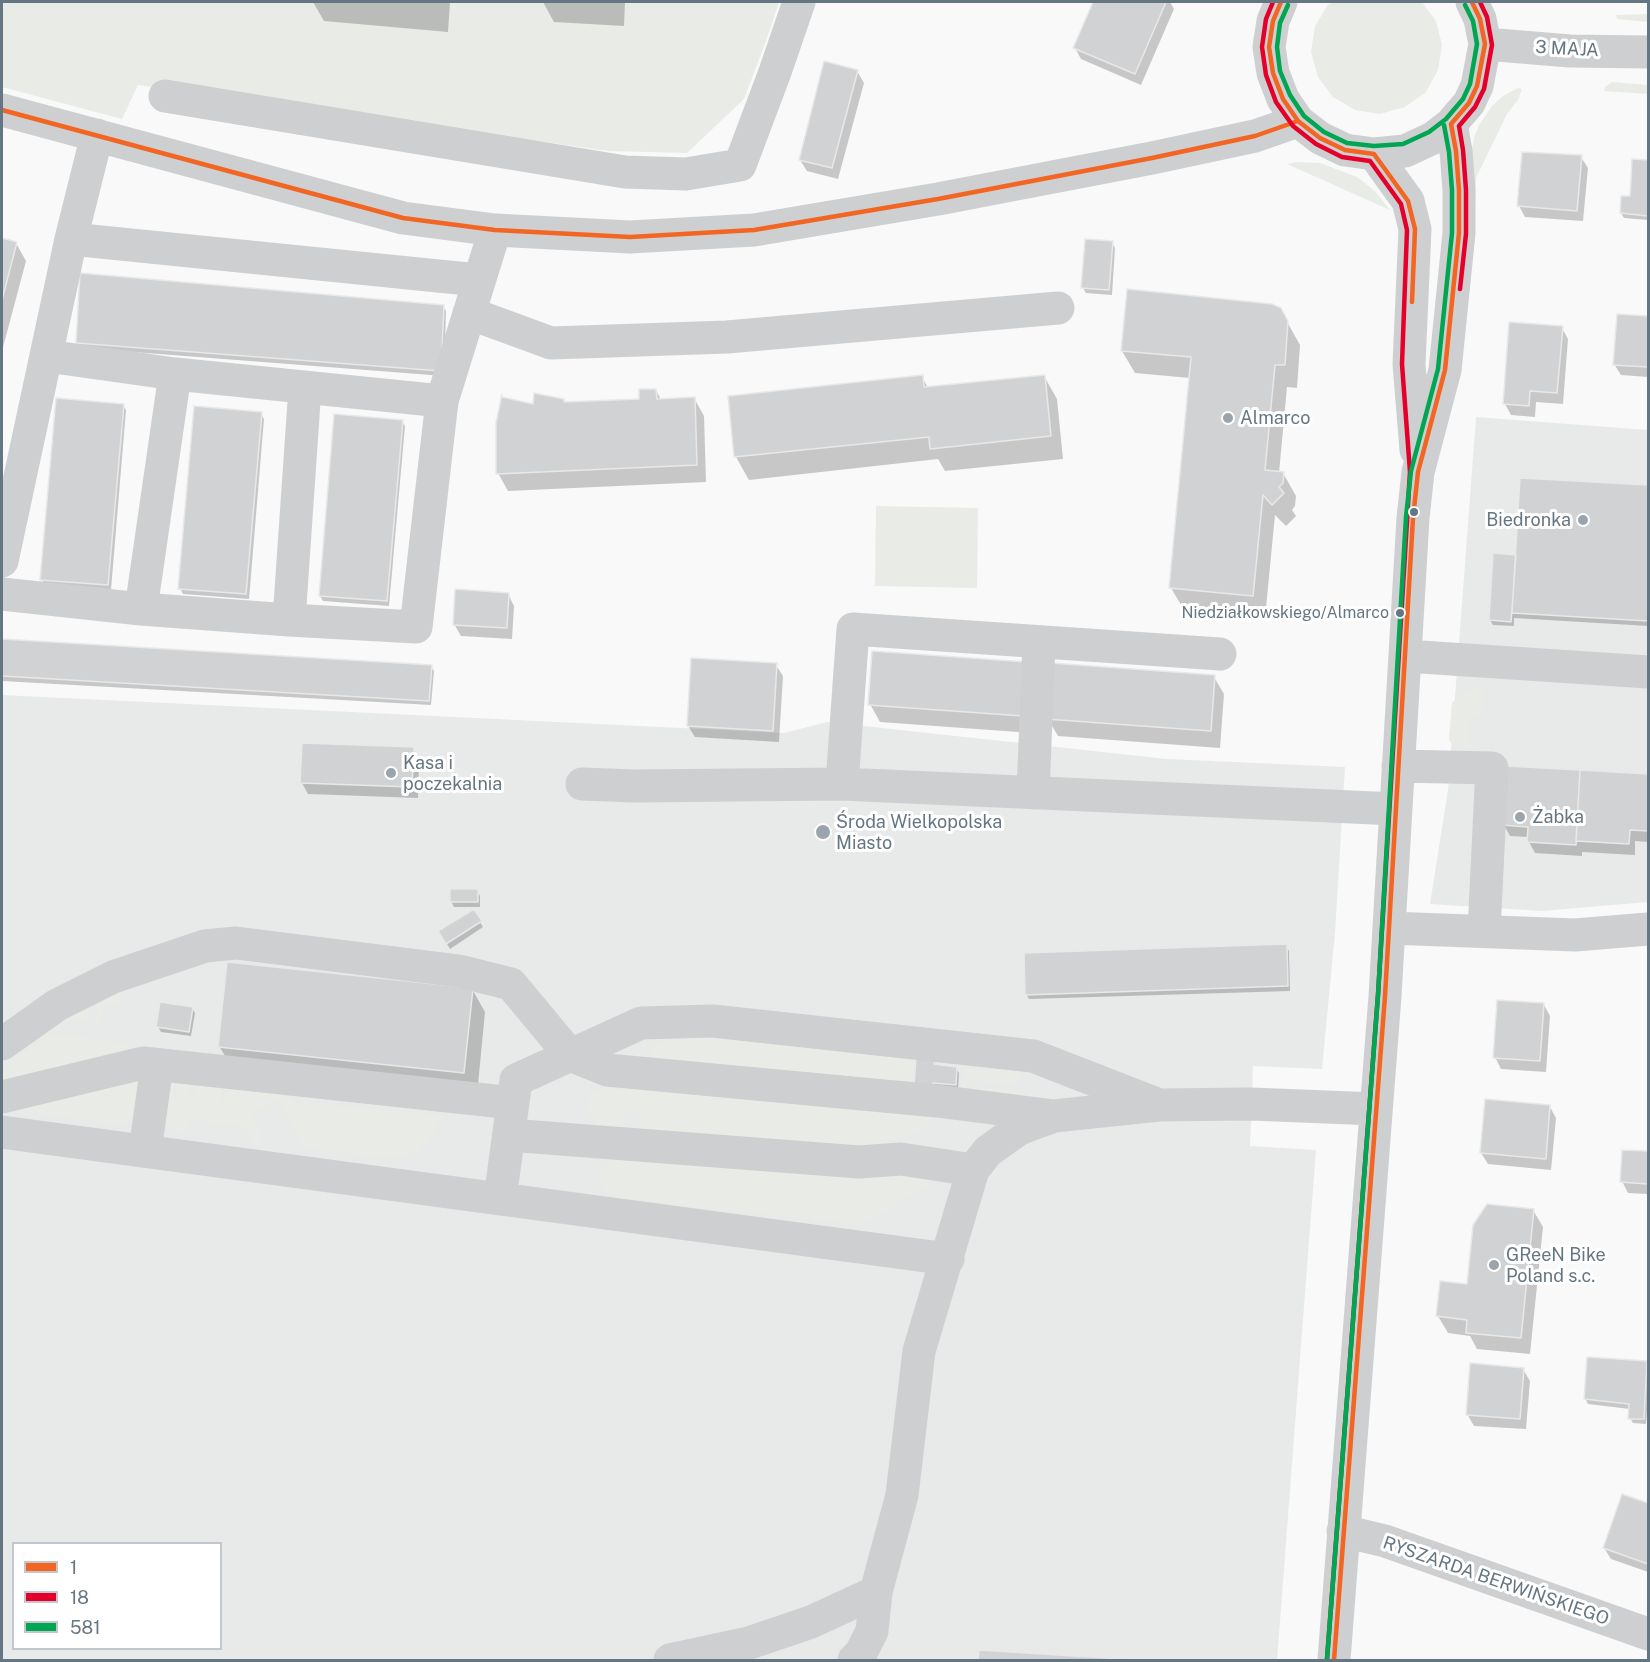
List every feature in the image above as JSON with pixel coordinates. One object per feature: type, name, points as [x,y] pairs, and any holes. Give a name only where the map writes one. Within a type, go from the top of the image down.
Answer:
[{"type":"street","points":[[165,96],[625,172],[686,174],[740,165],[799,2]]},
{"type":"street","points":[[1281,2],[1273,21],[1269,47],[1273,73],[1283,99],[1298,121],[1320,138],[1346,150],[1374,154],[1405,151],[1433,138],[1451,124],[1469,103],[1477,86],[1485,44],[1480,19],[1472,2]]},
{"type":"street","name":"3 MAJA","points":[[1485,44],[1570,51],[1648,52]]},
{"type":"street","points":[[2,110],[403,218],[495,230],[630,237],[754,230],[938,199],[1141,160],[1255,135],[1298,121]]},
{"type":"street","points":[[1418,472],[1445,370],[1459,233],[1456,151],[1451,124]]},
{"type":"street","points":[[2,561],[97,135]]},
{"type":"street","points":[[1334,1660],[1389,928],[1418,472],[1409,364],[1415,229],[1408,201],[1374,154]]},
{"type":"street","points":[[2,594],[141,609],[289,621],[417,627],[442,401],[495,230]]},
{"type":"street","points":[[72,239],[478,280]]},
{"type":"street","points":[[469,313],[551,343],[727,336],[1058,308]]},
{"type":"street","points":[[47,356],[175,375],[442,401]]},
{"type":"street","points":[[141,609],[175,375]]},
{"type":"street","points":[[289,621],[305,387]]},
{"type":"street","points":[[842,784],[853,629],[1220,654]]},
{"type":"street","points":[[1033,793],[1039,642]]},
{"type":"street","points":[[1406,656],[1648,672]]},
{"type":"street","points":[[1398,766],[1492,768],[1484,931]]},
{"type":"street","points":[[582,784],[634,786],[842,784],[1396,809]]},
{"type":"street","points":[[1389,928],[1575,935],[1648,929]]},
{"type":"street","points":[[2,1044],[57,1005],[113,977],[205,946],[236,943],[459,971],[511,984],[570,1055],[607,1070],[937,1101],[1054,1116],[1158,1105],[1251,1104],[1376,1109]]},
{"type":"street","points":[[500,1199],[516,1080],[641,1023],[713,1021],[1033,1056],[1158,1105]]},
{"type":"street","points":[[2,1097],[143,1063],[511,1119],[859,1161],[901,1159],[973,1170]]},
{"type":"street","points":[[145,1151],[157,1065]]},
{"type":"street","points":[[858,1658],[872,1631],[876,1592],[902,1495],[919,1351],[973,1170],[988,1151],[1019,1129],[1054,1116]]},
{"type":"street","points":[[2,1132],[948,1259]]},
{"type":"street","name":"RYSZARDA BERWIŃSKIEGO","points":[[1343,1531],[1385,1541],[1648,1634]]},
{"type":"street","points":[[670,1660],[749,1643],[801,1626],[876,1592]]},
{"type":"shaded area","points":[[2,2],[779,2],[744,99],[687,153],[609,151],[138,85],[122,119],[2,87]]},
{"type":"shaded area","points":[[1333,2],[1422,2],[1436,21],[1442,45],[1438,70],[1426,92],[1405,107],[1380,114],[1355,110],[1333,97],[1318,77],[1311,52],[1315,26],[1328,5]]},
{"type":"shaded area","points":[[1648,14],[1648,22],[1617,19],[1616,15]]},
{"type":"shaded area","points":[[1612,82],[1648,85],[1648,94],[1604,91],[1605,87]]},
{"type":"shaded area","points":[[1518,88],[1522,89],[1518,100],[1507,114],[1476,178],[1475,210],[1472,150],[1474,138],[1479,125],[1492,106],[1503,96]]},
{"type":"shaded area","points":[[1320,163],[1357,177],[1375,191],[1390,210],[1287,164]]},
{"type":"shaded area","points":[[1476,417],[1648,430],[1648,902],[1542,911],[1430,904],[1448,790]]},
{"type":"shaded area","points":[[876,506],[978,508],[977,588],[875,586]]},
{"type":"shaded area","points":[[1483,688],[1482,717],[1470,716],[1469,747],[1454,746],[1449,740],[1452,703],[1464,691]]},
{"type":"shaded area","points":[[2,695],[784,733],[827,722],[1167,759],[1345,767],[1335,933],[1322,1069],[1253,1066],[1250,1146],[1316,1150],[1277,1660],[2,1660]]},
{"type":"shaded area","points":[[120,991],[120,1001],[115,1005],[103,1007],[102,1025],[95,1024],[97,1005],[91,1005]]},
{"type":"shaded area","points":[[90,1006],[87,1023],[62,1019]]},
{"type":"shaded area","points":[[47,1033],[126,1043],[127,1049],[2,1081],[2,1073]]},
{"type":"shaded area","points":[[685,1038],[740,1040],[916,1058],[914,1089],[654,1060],[649,1053],[650,1046],[654,1043]]},
{"type":"shaded area","points":[[994,1063],[1021,1066],[1019,1085],[965,1080],[966,1069],[992,1071]]},
{"type":"shaded area","points":[[143,1079],[137,1114],[126,1124],[119,1125],[6,1109]]},
{"type":"shaded area","points":[[177,1081],[191,1081],[189,1098],[193,1098],[195,1081],[223,1084],[221,1101],[225,1102],[227,1085],[232,1086],[231,1091],[237,1091],[238,1098],[240,1092],[245,1092],[246,1099],[248,1092],[256,1094],[257,1089],[298,1102],[443,1115],[435,1132],[417,1150],[407,1156],[396,1158],[375,1157],[304,1148],[277,1100],[251,1115],[260,1132],[260,1143],[252,1143],[253,1134],[242,1127],[189,1120],[187,1133],[175,1131],[166,1124],[163,1115],[170,1086],[174,1083],[173,1095],[176,1095]]},
{"type":"shaded area","points":[[963,1086],[1024,1091],[1024,1100],[963,1094]]},
{"type":"shaded area","points":[[644,1088],[930,1110],[929,1127],[869,1149],[641,1133],[641,1111],[625,1110],[624,1131],[601,1128],[590,1117],[589,1098],[599,1089]]},
{"type":"shaded area","points":[[617,1156],[896,1175],[928,1180],[927,1186],[861,1225],[614,1198],[603,1188],[599,1174],[603,1166]]},
{"type":"building","points":[[1093,2],[1166,2],[1135,74],[1073,48]]},
{"type":"building","points":[[824,61],[858,70],[832,168],[799,160]]},
{"type":"building","points":[[1522,152],[1582,155],[1577,211],[1517,206]]},
{"type":"building","points":[[1632,159],[1648,160],[1648,216],[1620,213],[1621,196],[1630,196]]},
{"type":"building","points":[[2,238],[17,242],[2,300]]},
{"type":"building","points":[[1085,239],[1113,241],[1109,290],[1081,288]]},
{"type":"building","points":[[80,273],[444,305],[441,371],[76,343]]},
{"type":"building","name":"Almarco","points":[[1127,289],[1272,304],[1281,308],[1288,321],[1285,365],[1275,365],[1265,470],[1284,472],[1283,483],[1279,487],[1284,493],[1272,505],[1263,495],[1253,596],[1169,588],[1191,357],[1121,351]]},
{"type":"building","points":[[1617,314],[1648,316],[1648,367],[1613,365]]},
{"type":"building","points":[[1509,322],[1563,326],[1557,393],[1530,391],[1529,406],[1503,404]]},
{"type":"building","points":[[923,375],[924,387],[1045,375],[1051,436],[930,449],[929,437],[734,457],[728,396]]},
{"type":"building","points":[[639,389],[656,389],[657,399],[695,397],[697,465],[496,474],[496,423],[502,394],[502,397],[533,404],[534,393],[564,399],[564,402],[639,399]]},
{"type":"building","points":[[56,398],[124,404],[108,585],[40,580]]},
{"type":"building","points":[[194,406],[262,412],[246,594],[178,589]]},
{"type":"building","points":[[334,414],[403,420],[387,601],[319,596]]},
{"type":"building","name":"Biedronka","points":[[1520,478],[1648,485],[1648,621],[1512,613]]},
{"type":"building","points":[[1493,553],[1516,555],[1511,622],[1489,620]]},
{"type":"building","points":[[455,589],[509,593],[507,628],[453,625]]},
{"type":"building","points":[[2,639],[432,665],[429,701],[2,676]]},
{"type":"building","points":[[872,651],[1027,662],[1023,716],[868,705]]},
{"type":"building","points":[[691,658],[777,663],[773,731],[687,726]]},
{"type":"building","points":[[1051,663],[1215,675],[1211,731],[1046,719]]},
{"type":"building","points":[[302,743],[414,747],[412,787],[300,783]]},
{"type":"building","points":[[1506,766],[1580,770],[1576,845],[1527,842],[1528,827],[1502,825]]},
{"type":"building","points":[[1580,770],[1648,774],[1648,831],[1630,830],[1629,844],[1576,841]]},
{"type":"building","points":[[450,889],[478,889],[478,902],[450,902]]},
{"type":"building","points":[[474,909],[482,921],[446,944],[438,931]]},
{"type":"building","points":[[1287,944],[1288,986],[1025,995],[1024,953]]},
{"type":"building","points":[[227,962],[473,988],[464,1073],[218,1047]]},
{"type":"building","points":[[1497,1000],[1544,1003],[1540,1061],[1493,1058]]},
{"type":"building","points":[[160,1002],[193,1007],[189,1032],[156,1027]]},
{"type":"building","points":[[916,1058],[935,1060],[934,1064],[957,1067],[956,1085],[933,1083],[932,1087],[914,1086]]},
{"type":"building","points":[[1485,1099],[1550,1105],[1546,1159],[1480,1153]]},
{"type":"building","points":[[1622,1150],[1648,1151],[1648,1184],[1620,1182]]},
{"type":"building","points":[[1487,1204],[1534,1209],[1521,1338],[1466,1333],[1467,1320],[1436,1316],[1440,1281],[1467,1284],[1473,1225]]},
{"type":"building","points":[[1587,1357],[1647,1361],[1644,1419],[1628,1419],[1629,1404],[1584,1399]]},
{"type":"building","points":[[1470,1363],[1524,1368],[1520,1419],[1466,1415]]},
{"type":"building","points":[[1622,1494],[1648,1503],[1648,1564],[1603,1548]]},
{"type":"building","points":[[979,1650],[1137,1660],[978,1660]]},
{"type":"transit line","name":"18","points":[[1273,2],[1266,19],[1262,47],[1266,75],[1276,102],[1293,126],[1316,144],[1342,157],[1370,161],[1401,204],[1407,230],[1402,364],[1410,472],[1378,995],[1327,1659]]},
{"type":"transit line","name":"1","points":[[1281,2],[1273,21],[1269,47],[1273,73],[1283,99],[1298,121],[1320,138],[1345,150],[1374,154],[1408,201],[1415,229],[1412,302]]},
{"type":"transit line","name":"1","points":[[1334,1660],[1385,996],[1413,518],[1418,472],[1445,370],[1459,233],[1459,190],[1451,124],[1469,103],[1477,86],[1485,44],[1480,19],[1472,2]]},
{"type":"transit line","name":"18","points":[[1460,289],[1466,234],[1466,190],[1459,126],[1475,107],[1484,89],[1492,45],[1487,17],[1480,2]]},
{"type":"transit line","name":"581","points":[[1288,5],[1280,23],[1277,47],[1280,71],[1290,95],[1304,116],[1324,132],[1347,143],[1374,146],[1403,144],[1429,132],[1446,119],[1463,99],[1470,84],[1477,44],[1473,21],[1465,5]]},
{"type":"transit line","name":"1","points":[[2,110],[403,218],[495,230],[630,237],[754,230],[938,199],[1255,136],[1298,121]]},
{"type":"transit line","name":"581","points":[[1327,1659],[1378,995],[1406,517],[1411,471],[1438,369],[1452,233],[1452,190],[1444,125]]},
{"type":"place","name":"Almarco","points":[[1228,418]]},
{"type":"place","name":"Biedronka","points":[[1583,520]]},
{"type":"place","name":"Niedziałkowskiego/Almarco","points":[[1400,613]]},
{"type":"place","name":"Kasa i poczekalnia","points":[[391,773]]},
{"type":"place","name":"Żabka","points":[[1520,817]]},
{"type":"place","name":"Środa Wielkopolska Miasto","points":[[823,832]]},
{"type":"place","name":"GReeN Bike Poland s.c.","points":[[1494,1265]]}]
